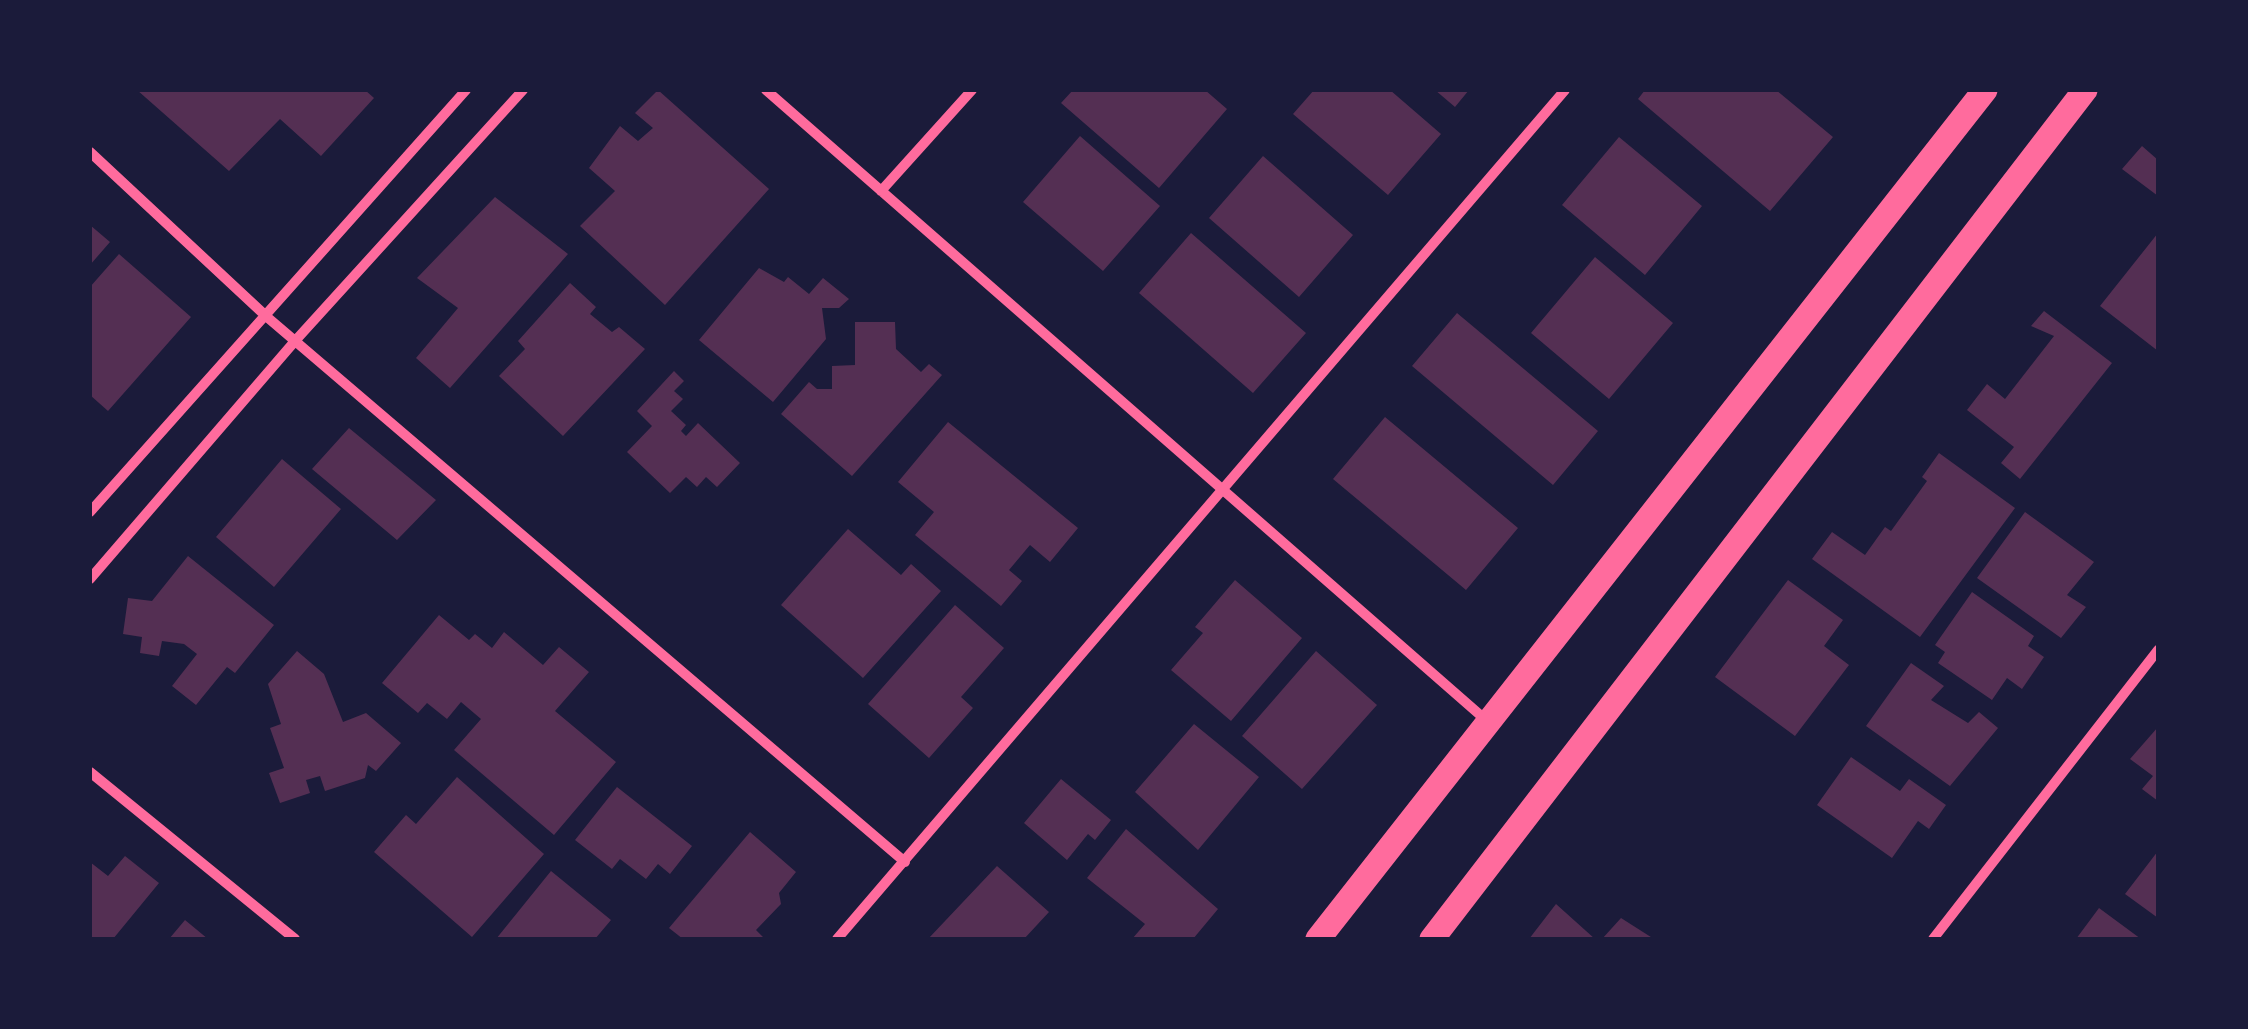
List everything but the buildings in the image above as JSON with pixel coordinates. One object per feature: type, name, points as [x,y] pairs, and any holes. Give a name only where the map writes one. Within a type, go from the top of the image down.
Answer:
[{"type":"main road","points":[[1318,939],[1985,90]]},
{"type":"main road","points":[[1432,939],[2085,90]]},
{"type":"street","points":[[90,512],[466,90]]},
{"type":"street","points":[[90,579],[295,340],[523,90]]},
{"type":"street","points":[[766,90],[1487,721]]},
{"type":"street","points":[[881,191],[972,90]]},
{"type":"street","points":[[838,939],[1565,90]]},
{"type":"street","points":[[90,152],[267,317],[905,862]]},
{"type":"street","points":[[1932,939],[2158,650]]},
{"type":"street","points":[[90,772],[296,939]]}]
